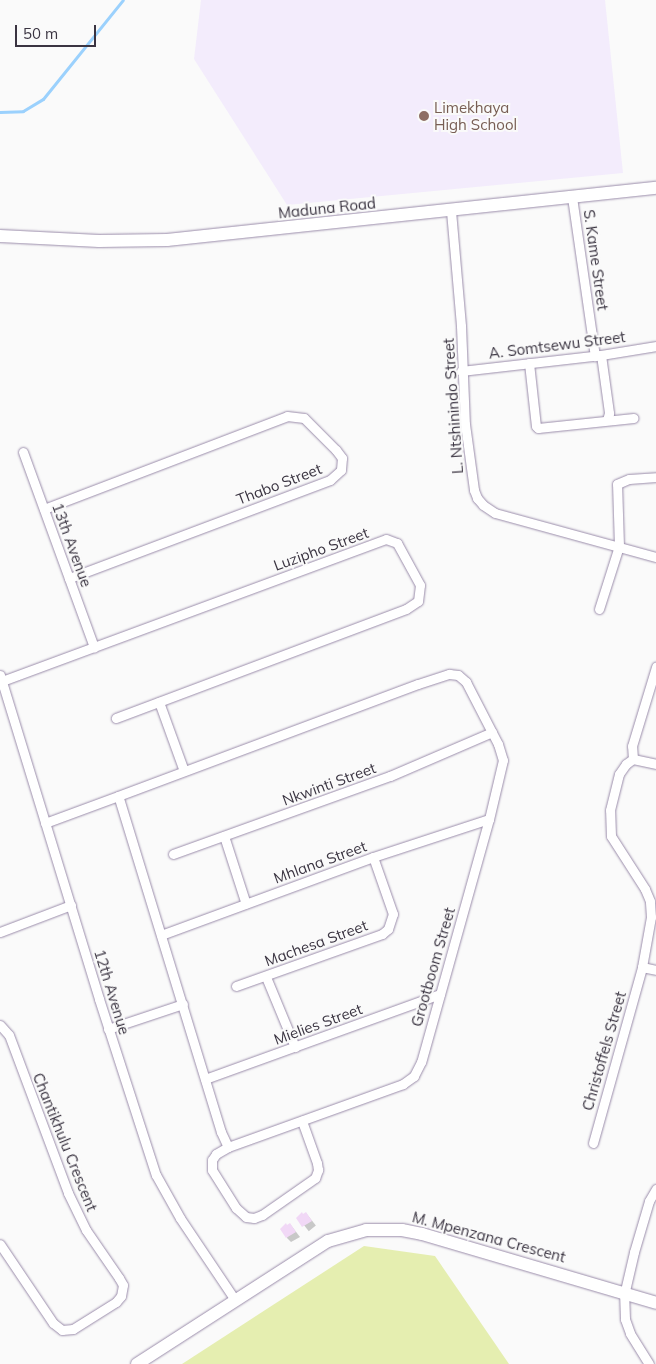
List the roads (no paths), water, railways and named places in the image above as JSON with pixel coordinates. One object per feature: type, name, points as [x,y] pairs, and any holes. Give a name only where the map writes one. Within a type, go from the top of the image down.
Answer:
[{"type":"street","name":"Maduna Road","points":[[0,236],[133,241],[242,234],[656,188]]},
{"type":"street","name":"S. Kame Street","points":[[572,197],[608,413],[607,420]]},
{"type":"street","name":"L. Ntshinindo Street","points":[[451,210],[461,326],[461,370],[474,490],[483,505],[495,513],[656,557]]},
{"type":"street","name":"A. Somtsewu Street","points":[[461,370],[598,355],[656,346]]},
{"type":"street","points":[[529,363],[536,426],[538,428],[633,418]]},
{"type":"street","name":"Thabo Street","points":[[44,509],[287,416],[304,418],[342,458],[341,470],[330,480],[70,578]]},
{"type":"street","name":"13th Avenue","points":[[23,452],[94,647]]},
{"type":"street","points":[[598,608],[619,546],[617,484],[629,479],[656,477]]},
{"type":"street","name":"Luzipho Street","points":[[1,678],[94,647],[386,539],[399,546],[420,585],[420,594],[415,605],[116,718]]},
{"type":"street","points":[[656,667],[632,746],[633,759],[656,764]]},
{"type":"street","name":"Grootboom Street","points":[[45,823],[449,674],[458,675],[466,682],[502,751],[503,760],[489,819],[421,1062],[410,1080],[228,1147]]},
{"type":"street","name":"12th Avenue","points":[[1,678],[108,1029],[156,1175],[185,1226],[235,1300]]},
{"type":"street","points":[[159,702],[184,771]]},
{"type":"street","name":"Nkwinti Street","points":[[173,854],[390,776],[492,732]]},
{"type":"street","name":"Christoffels Street","points":[[593,1144],[642,967],[651,922],[650,901],[645,889],[611,836],[609,817],[620,774],[626,764],[633,759]]},
{"type":"street","points":[[118,796],[221,1132],[228,1147],[216,1154],[212,1160],[212,1170],[236,1208],[246,1217],[254,1218],[306,1186],[317,1175],[317,1162],[302,1121]]},
{"type":"street","name":"Mhlana Street","points":[[161,934],[373,857],[489,819]]},
{"type":"street","points":[[224,836],[246,904]]},
{"type":"street","name":"Machesa Street","points":[[236,986],[382,934],[388,929],[393,914],[373,857]]},
{"type":"street","points":[[0,932],[71,905]]},
{"type":"street","points":[[642,967],[656,970]]},
{"type":"street","points":[[266,976],[295,1047]]},
{"type":"street","name":"Mielies Street","points":[[205,1079],[440,994]]},
{"type":"street","points":[[108,1029],[183,1004]]},
{"type":"street","name":"Chantikhulu Crescent","points":[[0,1025],[9,1035],[68,1193],[86,1230],[123,1285],[121,1296],[116,1302],[73,1329],[62,1330],[53,1324],[0,1244]]},
{"type":"street","points":[[645,1363],[625,1320],[624,1295],[649,1201],[656,1189]]},
{"type":"street","name":"M. Mpenzana Crescent","points":[[137,1364],[328,1240],[366,1230],[402,1230],[422,1234],[656,1303]]},
{"type":"waterway","points":[[0,112],[23,111],[43,99],[123,0]]},
{"type":"place","name":"Limekhaya High School","points":[[424,116]]}]
